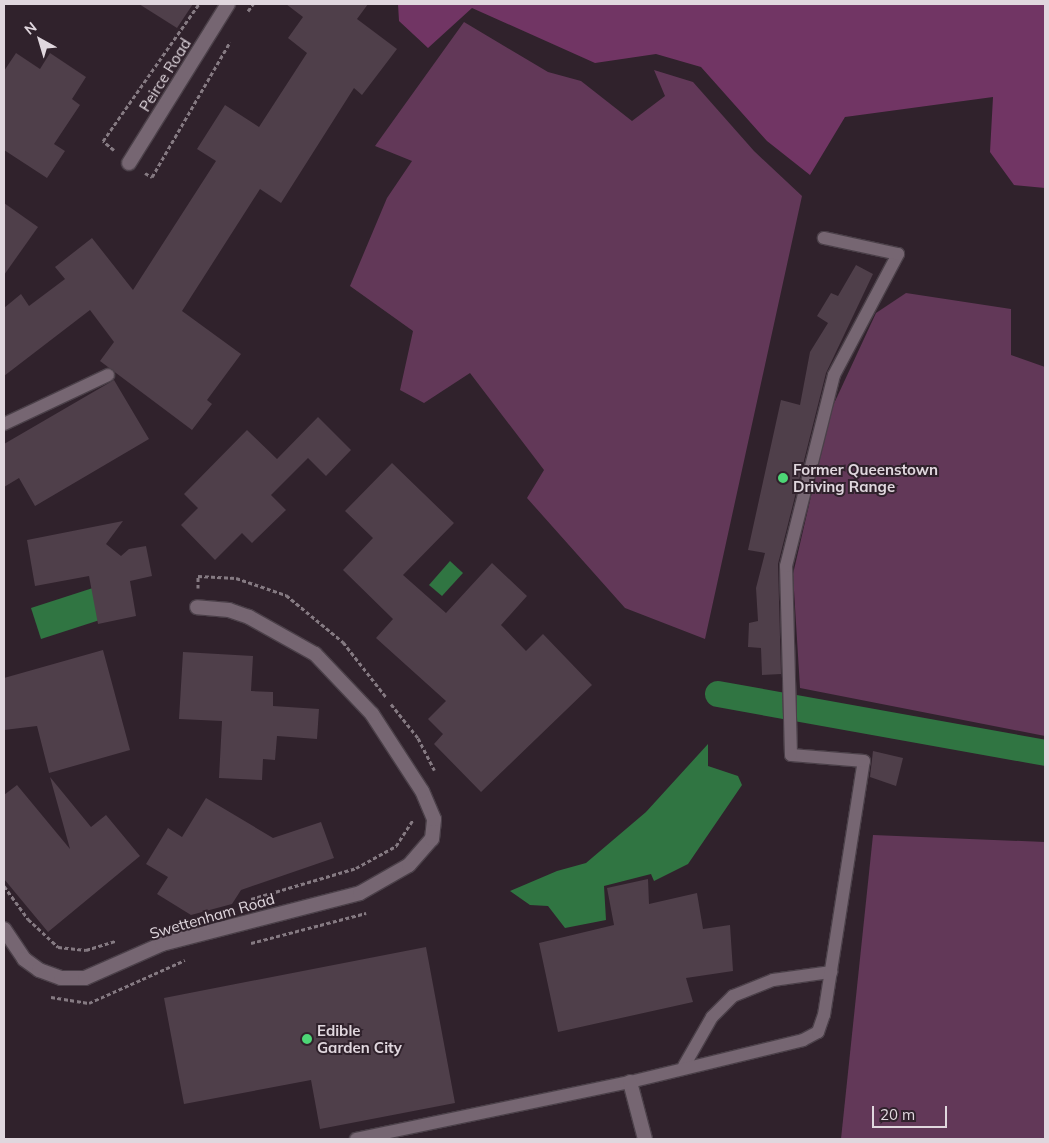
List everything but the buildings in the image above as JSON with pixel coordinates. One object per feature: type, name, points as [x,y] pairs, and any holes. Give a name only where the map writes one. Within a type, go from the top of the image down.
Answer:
[{"type":"street","name":"Peirce Road","points":[[129,163],[228,4]]},
{"type":"street","name":"Swettenham Road","points":[[4,929],[24,959],[39,970],[61,978],[85,978],[162,944],[360,893],[409,865],[432,839],[434,820],[422,791],[372,714],[316,654],[249,617],[229,610],[197,607]]},
{"type":"street","points":[[630,1082],[645,1139]]},
{"type":"lane","points":[[356,1139],[630,1082],[684,1066],[803,1040],[818,1032],[831,972],[864,761],[791,755],[786,566],[834,375],[898,254],[824,238]]},
{"type":"lane","points":[[4,424],[108,375]]},
{"type":"lane","points":[[684,1066],[712,1017],[733,996],[773,980],[831,972]]},
{"type":"path","points":[[199,4],[103,141],[129,163],[152,177],[234,36]]},
{"type":"path","points":[[243,19],[253,4]]},
{"type":"path","points":[[197,607],[198,576],[236,578],[286,595],[343,642],[418,738],[438,778]]},
{"type":"path","points":[[245,901],[356,868],[396,846],[413,820],[411,813]]},
{"type":"path","points":[[4,886],[28,919],[58,947],[86,950],[123,939]]},
{"type":"path","points":[[244,945],[370,911]]},
{"type":"path","points":[[42,993],[57,1000],[89,1003],[190,958]]},
{"type":"shaded area","points":[[398,4],[1045,4],[1045,188],[1014,185],[990,152],[993,97],[845,117],[810,175],[767,141],[701,67],[656,54],[595,63],[472,8],[428,48],[399,21]]},
{"type":"shaded area","points":[[464,22],[548,72],[581,81],[632,121],[665,96],[654,70],[693,82],[754,151],[802,196],[705,639],[625,608],[527,498],[544,470],[470,373],[424,403],[400,390],[413,331],[350,286],[387,198],[412,161],[375,146]]},
{"type":"shaded area","points":[[906,293],[1011,309],[1011,355],[1045,367],[1045,736],[800,688],[793,574],[831,410],[876,313]]},
{"type":"shaded area","points":[[450,561],[463,573],[442,596],[429,585]]},
{"type":"shaded area","points":[[99,586],[109,617],[41,639],[31,608]]},
{"type":"shaded area","points":[[708,744],[708,766],[738,776],[742,785],[688,864],[654,881],[651,874],[604,886],[606,920],[565,928],[548,906],[530,905],[510,891],[557,871],[586,863],[646,812]]},
{"type":"shaded area","points":[[873,835],[1045,842],[1045,1139],[841,1139]]},
{"type":"waterway","points":[[718,694],[1045,753]]},
{"type":"place","name":"Former Queenstown Driving Range","points":[[783,478]]},
{"type":"place","name":"Edible Garden City","points":[[307,1039]]}]
